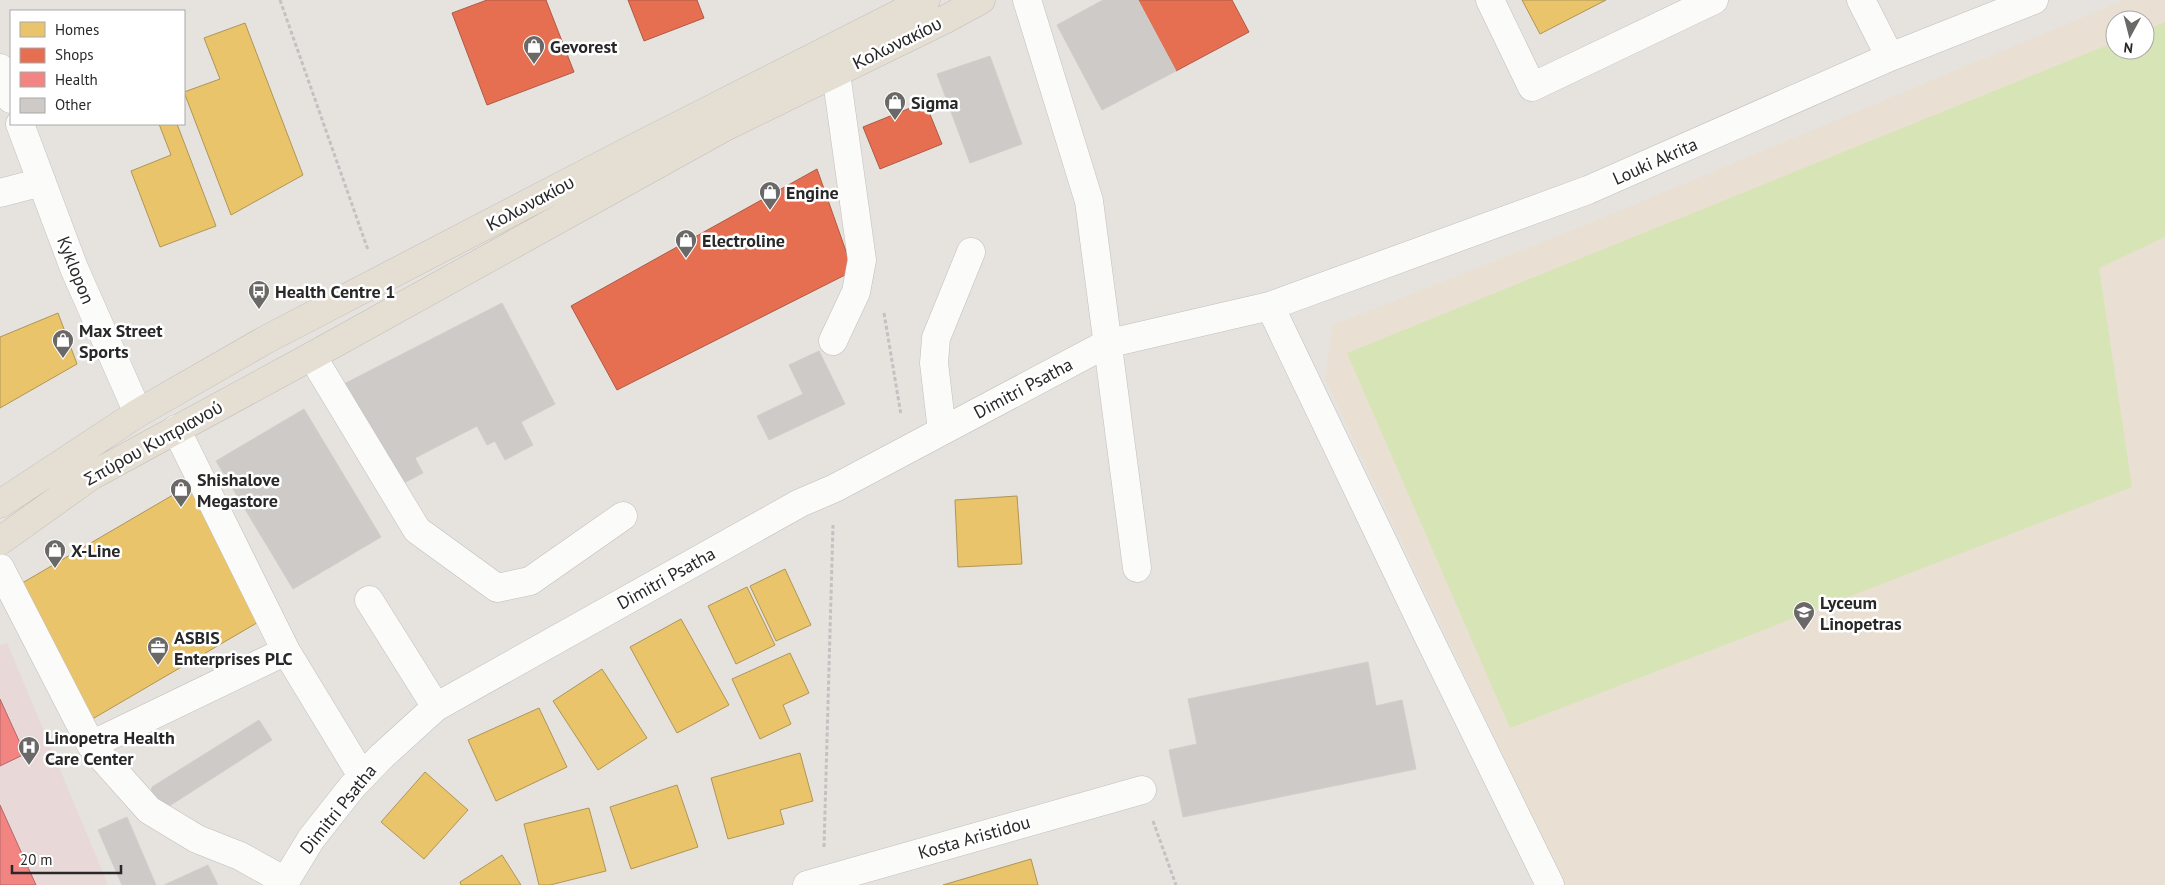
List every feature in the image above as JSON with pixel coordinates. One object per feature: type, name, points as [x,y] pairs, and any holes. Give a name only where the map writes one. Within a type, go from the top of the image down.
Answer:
[{"type":"main road","name":"Κολωνακίου","points":[[138,413],[267,339],[648,141],[926,0]]},
{"type":"main road","name":"Κολωνακίου","points":[[312,356],[723,128],[981,0]]},
{"type":"main road","name":"Σπύρου Κυπριανού","points":[[0,541],[91,476],[312,356]]},
{"type":"main road","name":"Σπύρου Κυπριανού","points":[[0,504],[138,413]]},
{"type":"street","points":[[1026,0],[1089,200],[1106,344],[1137,568]]},
{"type":"street","points":[[1490,0],[1532,88],[1714,0]]},
{"type":"street","points":[[1861,0],[1890,57]]},
{"type":"street","name":"Louki Akrita","points":[[1106,344],[1270,306],[1588,190],[1890,57],[2034,0]]},
{"type":"street","points":[[0,68],[10,96]]},
{"type":"street","points":[[833,341],[856,292],[862,260],[836,73]]},
{"type":"street","name":"Kyklopon","points":[[20,125],[74,268],[138,413]]},
{"type":"street","points":[[0,192],[42,182]]},
{"type":"street","points":[[942,431],[934,363],[936,338],[971,252]]},
{"type":"street","points":[[1270,306],[1550,885]]},
{"type":"street","name":"Dimitri Psatha","points":[[284,883],[310,839],[362,776],[436,707],[800,503],[835,488],[1106,344]]},
{"type":"street","points":[[312,356],[417,530],[497,588],[530,581],[623,516]]},
{"type":"street","points":[[176,429],[286,650],[362,776]]},
{"type":"street","points":[[0,568],[91,745],[149,810],[197,839],[240,856],[284,883]]},
{"type":"street","points":[[369,600],[436,707]]},
{"type":"street","points":[[91,745],[286,650]]},
{"type":"street","name":"Kosta Aristidou","points":[[815,882],[1142,790]]},
{"type":"path","points":[[280,0],[379,281]]},
{"type":"path","points":[[883,309],[908,449]]},
{"type":"path","points":[[815,882],[828,687],[835,488]]},
{"type":"path","points":[[1142,790],[1176,885]]},
{"type":"shaded area","name":"Lyceum Linopetras","points":[[2124,0],[2165,0],[2165,885],[1871,885],[1870,883],[1866,885],[1564,885],[1325,379],[1333,325],[1578,228]]},
{"type":"shaded area","name":"Linopetra Health Care Center","points":[[7,643],[108,885],[0,885],[0,646]]},
{"type":"green space","points":[[2165,22],[2165,237],[2099,268],[2132,487],[1510,728],[1347,353],[2105,46],[2105,60],[2155,60],[2155,26]]},
{"type":"building: Homes","points":[[1522,0],[1606,0],[1540,34]]},
{"type":"building: Homes","points":[[245,23],[303,175],[231,215],[185,95],[185,92],[220,79],[204,38]]},
{"type":"building: Homes","points":[[159,125],[177,125],[216,226],[160,247],[131,171],[171,155]]},
{"type":"building: Homes","points":[[58,313],[77,364],[0,408],[0,337]]},
{"type":"building: Homes","points":[[190,485],[267,617],[89,721],[12,589]]},
{"type":"building: Homes","points":[[1017,496],[1022,564],[958,567],[955,500]]},
{"type":"building: Homes","points":[[785,569],[811,625],[776,641],[750,586]]},
{"type":"building: Homes","points":[[747,587],[775,645],[736,664],[708,606]]},
{"type":"building: Homes","points":[[681,619],[729,705],[677,733],[630,647]]},
{"type":"building: Homes","points":[[790,653],[809,693],[783,705],[791,724],[760,739],[732,679]]},
{"type":"building: Homes","points":[[602,669],[647,738],[598,770],[553,701]]},
{"type":"building: Homes","points":[[539,708],[567,767],[496,801],[468,740]]},
{"type":"building: Homes","points":[[800,753],[813,801],[780,810],[784,824],[728,839],[711,778]]},
{"type":"building: Homes","points":[[425,772],[468,810],[424,859],[381,822]]},
{"type":"building: Homes","points":[[677,785],[698,847],[631,869],[610,807]]},
{"type":"building: Homes","points":[[589,808],[606,871],[550,885],[539,885],[524,824]]},
{"type":"building: Homes","points":[[502,855],[521,885],[461,885],[460,882]]},
{"type":"building: Homes","points":[[1031,859],[1038,885],[943,885]]},
{"type":"building: Shops","points":[[487,0],[546,0],[574,72],[487,105],[452,13]]},
{"type":"building: Shops","points":[[628,0],[697,0],[704,18],[644,41]]},
{"type":"building: Shops","points":[[1138,0],[1232,0],[1249,32],[1176,71]]},
{"type":"building: Shops","points":[[925,102],[942,144],[880,169],[863,127]]},
{"type":"building: Shops","points":[[817,169],[853,271],[617,390],[571,306]]},
{"type":"building: Health","points":[[0,699],[25,754],[0,766]]},
{"type":"building: Health","points":[[0,805],[36,885],[0,885]]},
{"type":"building: Other","points":[[1103,0],[1138,0],[1176,71],[1102,110],[1057,25]]},
{"type":"building: Other","points":[[990,56],[1022,144],[970,163],[937,74]]},
{"type":"building: Other","points":[[502,303],[555,404],[521,422],[533,445],[505,460],[495,441],[487,445],[477,426],[415,458],[423,473],[394,488],[340,386]]},
{"type":"building: Other","points":[[819,351],[845,404],[769,440],[757,416],[803,394],[789,365]]},
{"type":"building: Other","points":[[304,409],[381,537],[293,589],[216,461]]},
{"type":"building: Other","points":[[1368,662],[1376,706],[1402,700],[1416,769],[1183,817],[1169,750],[1197,744],[1188,699]]},
{"type":"building: Other","points":[[259,720],[272,740],[157,814],[150,804],[152,787]]},
{"type":"building: Other","points":[[127,817],[156,885],[122,885],[98,830]]},
{"type":"building: Other","points":[[208,865],[218,885],[164,885]]},
{"type":"place","name":"Gevorest","points":[[534,65]]},
{"type":"place","name":"Sigma","points":[[895,121]]},
{"type":"place","name":"Engine","points":[[770,211]]},
{"type":"place","name":"Electroline","points":[[686,259]]},
{"type":"place","name":"Health Centre 1","points":[[259,310]]},
{"type":"place","name":"Max Street Sports","points":[[63,359]]},
{"type":"place","name":"Shishalove Megastore","points":[[181,508]]},
{"type":"place","name":"X-Line","points":[[55,569]]},
{"type":"place","name":"Lyceum Linopetras","points":[[1804,631]]},
{"type":"place","name":"ASBIS Enterprises PLC","points":[[158,666]]},
{"type":"place","name":"Linopetra Health Care Center","points":[[29,766]]}]
